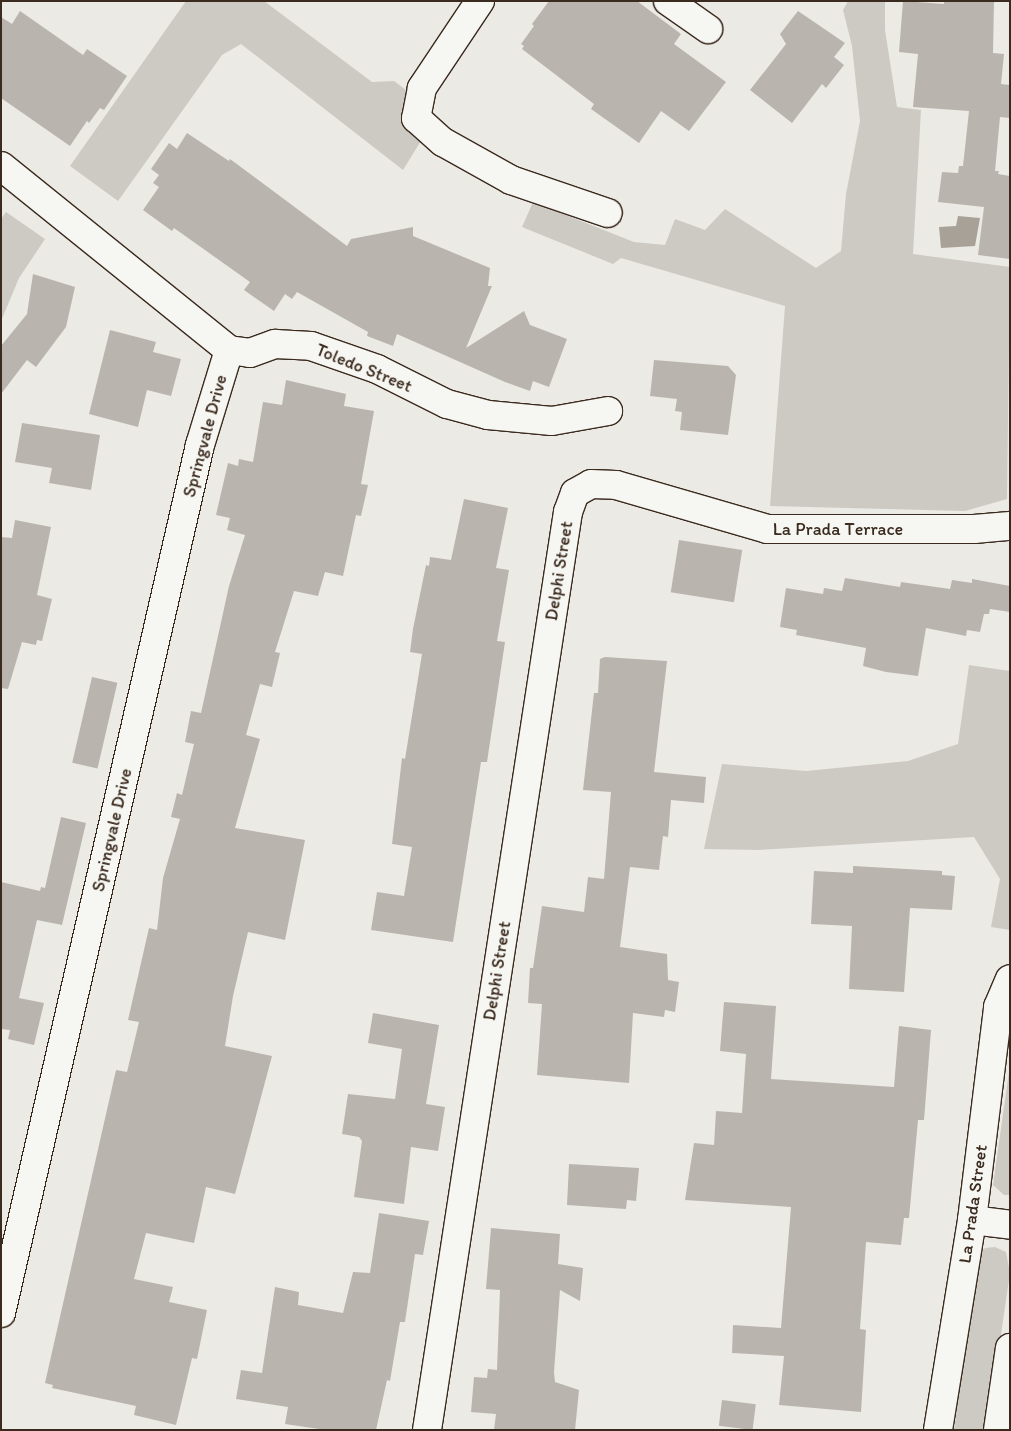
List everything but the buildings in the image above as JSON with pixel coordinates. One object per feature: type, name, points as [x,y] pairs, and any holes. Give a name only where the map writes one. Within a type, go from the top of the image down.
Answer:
[{"type":"street","points":[[480,1],[422,88],[416,118],[443,142],[511,180],[608,214]]},
{"type":"street","points":[[668,1],[708,29]]},
{"type":"street","points":[[1,166],[229,350]]},
{"type":"street","name":"Toledo Street","points":[[229,350],[250,353],[275,344],[311,346],[377,369],[447,404],[488,415],[552,421],[608,412]]},
{"type":"street","name":"Springvale Drive","points":[[1,1313],[200,445],[229,350]]},
{"type":"street","name":"La Prada Terrace","points":[[568,512],[575,493],[591,484],[616,485],[767,529],[974,529],[1009,523]]},
{"type":"street","name":"Delphi Street","points":[[427,1430],[568,512]]},
{"type":"street","name":"La Prada Street","points":[[938,1430],[972,1220],[998,1007],[1010,979]]},
{"type":"street","points":[[972,1220],[1010,1225]]},
{"type":"street","points":[[998,1430],[1010,1348]]},
{"type":"shaded area","points":[[186,1],[264,1],[372,82],[394,81],[406,90],[413,116],[424,136],[403,170],[241,44],[222,55],[118,201],[70,166]]},
{"type":"shaded area","points":[[848,1],[885,1],[885,30],[897,107],[921,110],[913,254],[1010,267],[1007,499],[965,511],[770,506],[785,306],[621,258],[613,264],[522,227],[533,202],[634,242],[665,245],[675,219],[705,230],[725,209],[816,268],[841,251],[846,194],[860,121],[852,46],[843,10]]},
{"type":"shaded area","points":[[6,212],[45,239],[19,278],[1,321],[1,219]]},
{"type":"shaded area","points":[[958,216],[980,218],[975,246],[941,248],[939,227],[956,226]]},
{"type":"shaded area","points":[[969,665],[1010,671],[1010,930],[991,927],[1000,879],[974,837],[758,850],[704,849],[722,764],[806,771],[908,761],[958,744]]},
{"type":"shaded area","points":[[1010,1065],[1010,1195],[1004,1195],[993,1185]]},
{"type":"shaded area","points":[[995,1247],[1006,1252],[1010,1273],[987,1430],[954,1430],[977,1256],[985,1248]]}]
